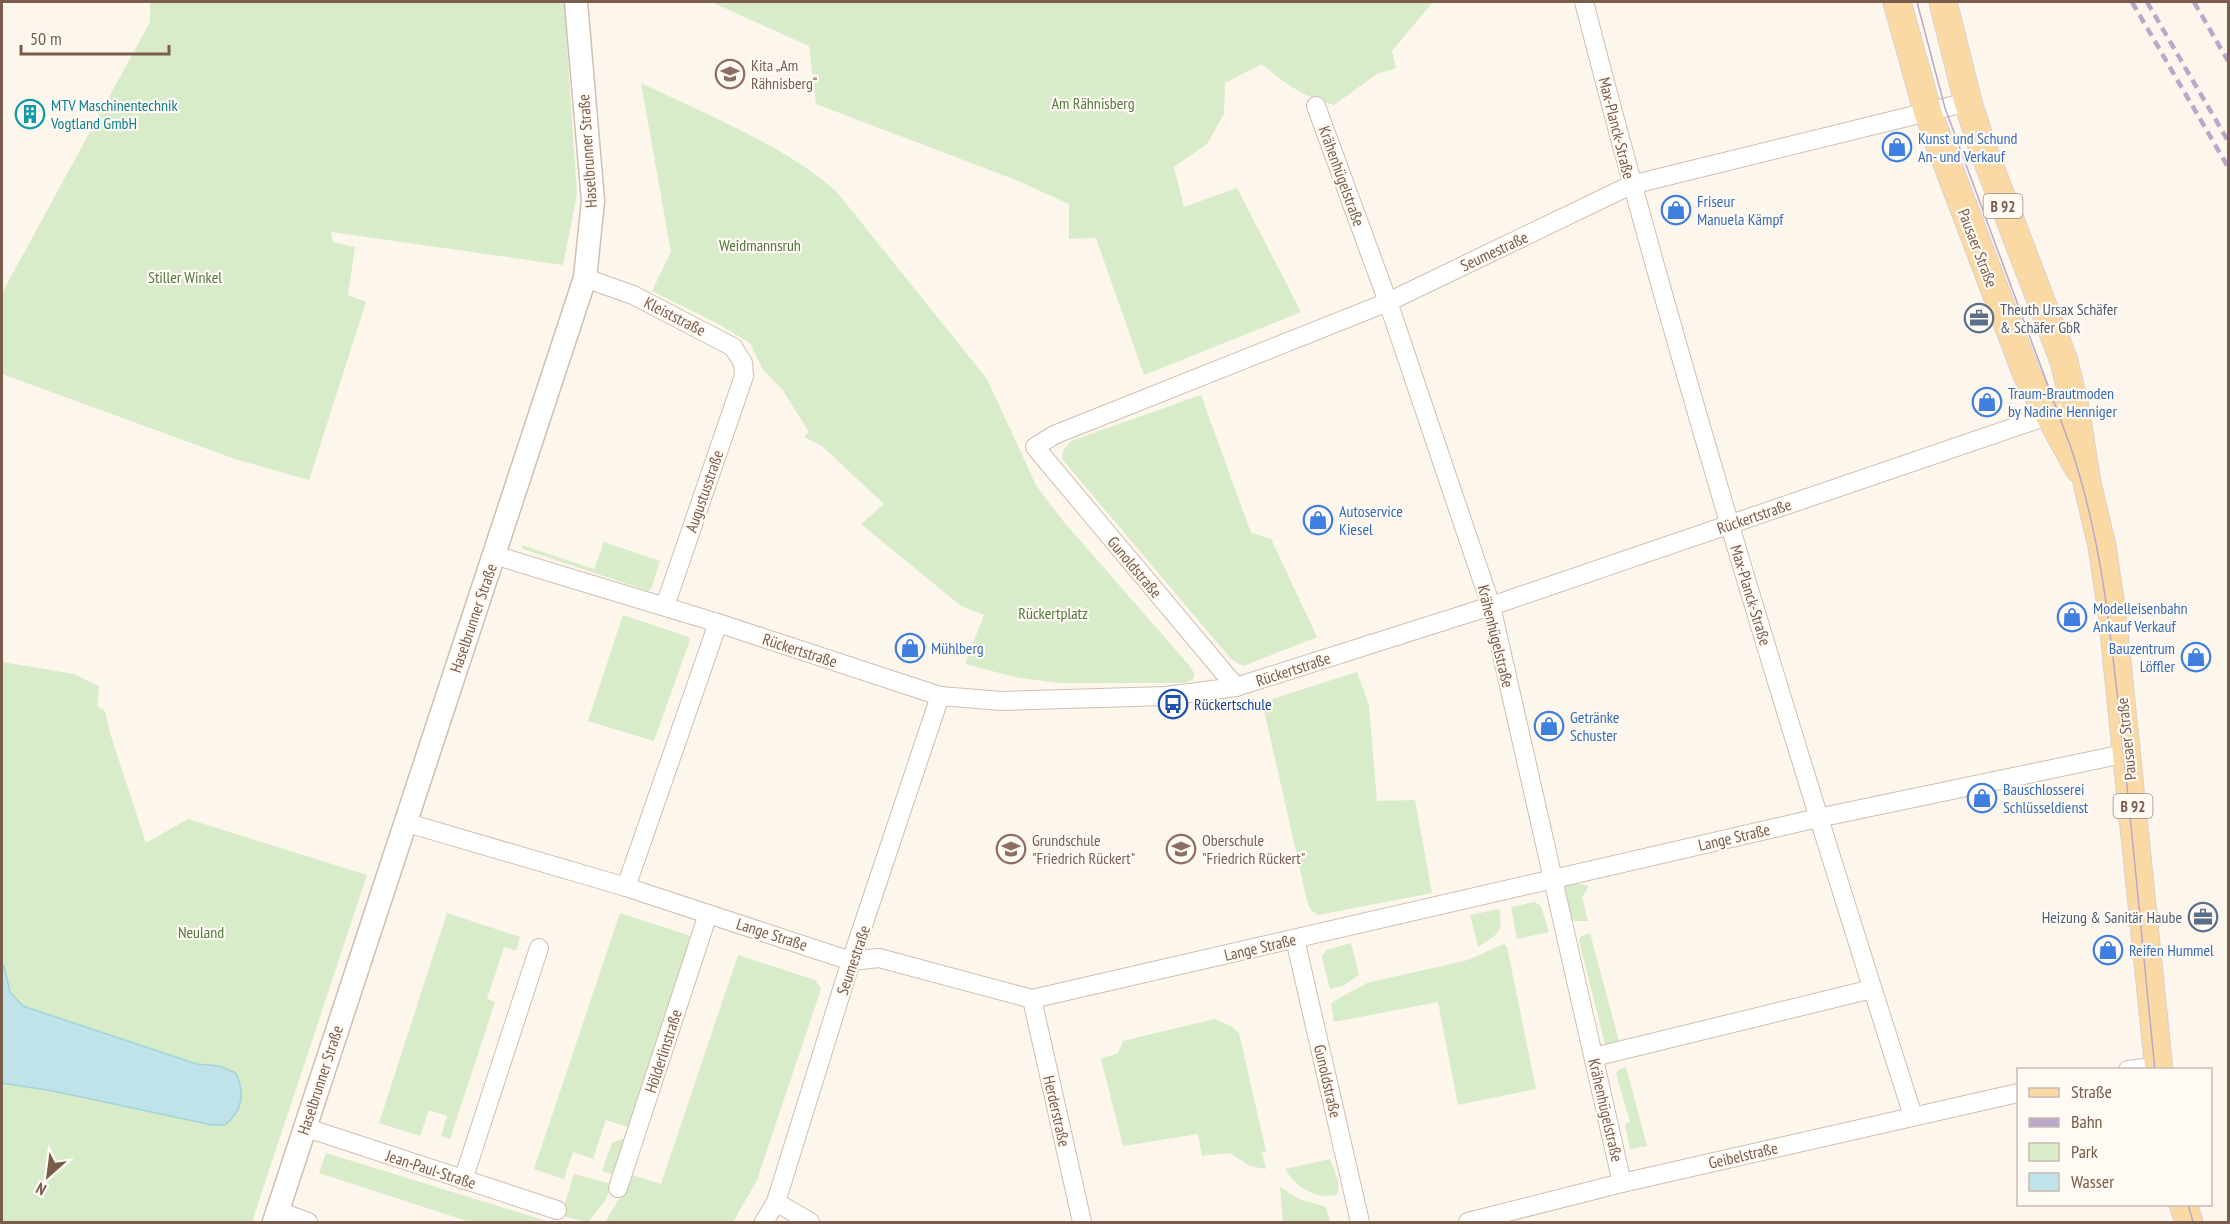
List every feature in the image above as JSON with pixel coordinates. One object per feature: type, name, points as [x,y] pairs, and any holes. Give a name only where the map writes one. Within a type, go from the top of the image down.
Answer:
[{"type":"main road","name":"Pausaer Straße","points":[[1897,2],[1928,113],[2027,375],[2086,483]]},
{"type":"main road","name":"Pausaer Straße","points":[[1943,2],[1968,102],[2000,198],[2064,361],[2075,407],[2086,483],[2102,546],[2112,613],[2159,1068]]},
{"type":"main road","points":[[2184,1206],[2189,1222]]},
{"type":"street","name":"Haselbrunner Straße","points":[[276,1217],[585,278],[593,201],[576,2]]},
{"type":"street","name":"Max-Planck-Straße","points":[[1584,2],[1631,186],[1730,524],[1818,818],[1913,1116]]},
{"type":"street","name":"Seumestraße","points":[[1035,447],[1054,435],[1388,302],[1631,186],[1968,102]]},
{"type":"street","name":"Krähenhügelstraße","points":[[1316,106],[1388,302],[1491,606],[1622,1183]]},
{"type":"street","name":"Kleiststraße","points":[[585,278],[633,295],[712,334],[733,347],[743,363],[744,376]]},
{"type":"street","name":"Augustusstraße","points":[[665,606],[744,376]]},
{"type":"street","name":"Rückertstraße","points":[[494,555],[665,606],[940,696],[1002,701],[1167,696],[1236,687],[1491,606],[2075,407]]},
{"type":"street","name":"Gunoldstraße","points":[[1035,447],[1236,687]]},
{"type":"street","points":[[626,887],[718,623]]},
{"type":"street","name":"Seumestraße","points":[[764,1222],[776,1202],[851,961],[940,696]]},
{"type":"street","name":"Lange Straße","points":[[405,822],[626,887],[851,961],[879,958],[1032,999],[1818,818],[2128,753]]},
{"type":"street","name":"Hölderlinstraße","points":[[618,1188],[708,914]]},
{"type":"street","name":"Gunoldstraße","points":[[1295,939],[1360,1222]]},
{"type":"street","points":[[463,1180],[539,948]]},
{"type":"street","points":[[1594,1057],[1872,989]]},
{"type":"street","name":"Herderstraße","points":[[1032,999],[1082,1222]]},
{"type":"street","name":"Geibelstraße","points":[[1468,1222],[1622,1183],[2017,1093]]},
{"type":"street","name":"Jean-Paul-Straße","points":[[304,1127],[557,1210]]},
{"type":"street","points":[[776,1202],[810,1222]]},
{"type":"street","points":[[276,1217],[308,1222]]},
{"type":"green space","name":"Stiller Winkel","points":[[150,2],[564,2],[577,194],[563,265],[331,232],[333,242],[355,247],[348,295],[366,302],[309,480],[235,459],[2,374],[2,293],[150,22]]},
{"type":"green space","name":"Am Rähnisberg","points":[[711,2],[1433,2],[1392,51],[1396,68],[1377,74],[1334,105],[1295,89],[1262,64],[1225,83],[1224,114],[1207,144],[1174,167],[1184,207],[1237,188],[1301,312],[1144,375],[1096,238],[1069,239],[1069,204],[1016,180],[816,104],[809,46]]},
{"type":"green space","name":"Weidmannsruh","points":[[641,83],[767,144],[791,158],[836,191],[987,379],[1037,487],[1064,522],[1188,664],[1195,674],[1192,680],[1183,683],[1059,683],[1015,677],[965,664],[984,615],[961,606],[861,524],[884,504],[822,446],[804,437],[809,432],[782,389],[763,370],[750,343],[720,325],[652,291],[671,252]]},
{"type":"green space","points":[[1201,395],[1251,533],[1271,539],[1317,637],[1243,666],[1231,659],[1062,459],[1064,449],[1071,441]]},
{"type":"green space","points":[[604,542],[660,561],[651,589],[648,591],[523,549],[522,545],[594,569]]},
{"type":"green space","points":[[623,615],[689,637],[690,640],[654,741],[588,721]]},
{"type":"green space","name":"Neuland","points":[[2,662],[74,674],[99,686],[97,706],[105,711],[146,843],[188,819],[367,875],[252,1222],[2,1222],[2,1083],[225,1125],[235,1114],[241,1095],[236,1073],[219,1066],[197,1064],[23,1006],[10,992],[2,965]]},
{"type":"green space","points":[[1357,672],[1369,705],[1377,801],[1415,800],[1432,893],[1318,915],[1308,905],[1264,710],[1272,699]]},
{"type":"green space","points":[[1576,883],[1589,886],[1582,897],[1588,921],[1574,921],[1566,916],[1562,893],[1566,886]]},
{"type":"green space","points":[[1535,902],[1541,906],[1549,932],[1517,939],[1511,907]]},
{"type":"green space","points":[[1499,909],[1500,929],[1478,947],[1470,915]]},
{"type":"green space","points":[[447,913],[520,937],[516,951],[504,947],[487,999],[495,1002],[450,1139],[441,1136],[447,1116],[429,1110],[420,1136],[379,1123]]},
{"type":"green space","points":[[620,913],[697,938],[633,1129],[606,1120],[593,1159],[573,1152],[564,1179],[534,1169]]},
{"type":"green space","points":[[1590,933],[1620,1045],[1611,1047],[1605,1044],[1579,941],[1581,936]]},
{"type":"green space","points":[[1351,943],[1359,975],[1343,986],[1330,989],[1322,957],[1326,950]]},
{"type":"green space","points":[[1504,944],[1507,947],[1536,1089],[1458,1105],[1438,1002],[1334,1022],[1331,1004],[1367,983],[1468,960]]},
{"type":"green space","points":[[738,955],[815,980],[821,989],[757,1180],[733,1222],[605,1222],[622,1194],[629,1174],[661,1184]]},
{"type":"green space","points":[[1214,1019],[1231,1026],[1239,1033],[1266,1151],[1262,1153],[1266,1169],[1250,1166],[1230,1153],[1202,1156],[1198,1134],[1123,1146],[1101,1059],[1118,1053],[1123,1041]]},
{"type":"green space","points":[[1626,1067],[1647,1146],[1630,1149],[1625,1124],[1630,1122],[1616,1074],[1618,1070]]},
{"type":"green space","points":[[622,1139],[630,1141],[616,1176],[602,1171],[612,1143]]},
{"type":"green space","points":[[326,1153],[550,1222],[470,1222],[319,1173]]},
{"type":"green space","points":[[1330,1159],[1338,1181],[1337,1195],[1321,1196],[1307,1191],[1294,1181],[1285,1169]]},
{"type":"green space","points":[[574,1174],[612,1184],[605,1201],[588,1222],[561,1216]]},
{"type":"green space","points":[[1280,1187],[1299,1199],[1326,1207],[1330,1222],[1283,1222]]},
{"type":"water","points":[[2,965],[10,992],[23,1006],[197,1064],[219,1066],[236,1073],[241,1088],[241,1101],[236,1114],[225,1125],[212,1125],[53,1091],[2,1083]]},
{"type":"tram line","points":[[1917,2],[1945,108],[2071,448],[2090,515],[2103,582],[2112,651],[2155,1068]]},
{"type":"tram line","points":[[2189,1206],[2193,1222]]},
{"type":"railway","points":[[2132,2],[2228,167]]},
{"type":"railway","points":[[2147,2],[2228,141]]},
{"type":"railway","points":[[2194,2],[2228,61]]},
{"type":"place","name":"Kita „Am Rähnisberg“","points":[[730,74]]},
{"type":"place","name":"MTV Maschinentechnik Vogtland GmbH","points":[[30,114]]},
{"type":"place","name":"Kunst und Schund An- und Verkauf","points":[[1897,147]]},
{"type":"place","name":"Friseur Manuela Kämpf","points":[[1676,210]]},
{"type":"place","name":"Theuth Ursax Schäfer & Schäfer GbR","points":[[1979,318]]},
{"type":"place","name":"Traum-Brautmoden by Nadine Henniger","points":[[1987,402]]},
{"type":"place","name":"Autoservice Kiesel","points":[[1318,520]]},
{"type":"place","name":"Modelleisenbahn Ankauf Verkauf","points":[[2072,617]]},
{"type":"place","name":"Mühlberg","points":[[910,648]]},
{"type":"place","name":"Bauzentrum Löffler","points":[[2196,657]]},
{"type":"place","name":"Rückertschule","points":[[1173,704]]},
{"type":"place","name":"Getränke Schuster","points":[[1549,726]]},
{"type":"place","name":"Bauschlosserei Schlüsseldienst","points":[[1982,798]]},
{"type":"place","name":"Grundschule \"Friedrich Rückert\"","points":[[1011,849]]},
{"type":"place","name":"Oberschule \"Friedrich Rückert\"","points":[[1181,849]]},
{"type":"place","name":"Heizung & Sanitär Haube","points":[[2203,917]]},
{"type":"place","name":"Reifen Hummel","points":[[2108,950]]},
{"type":"park label","name":"Rückertplatz","points":[[1053,613]]}]
